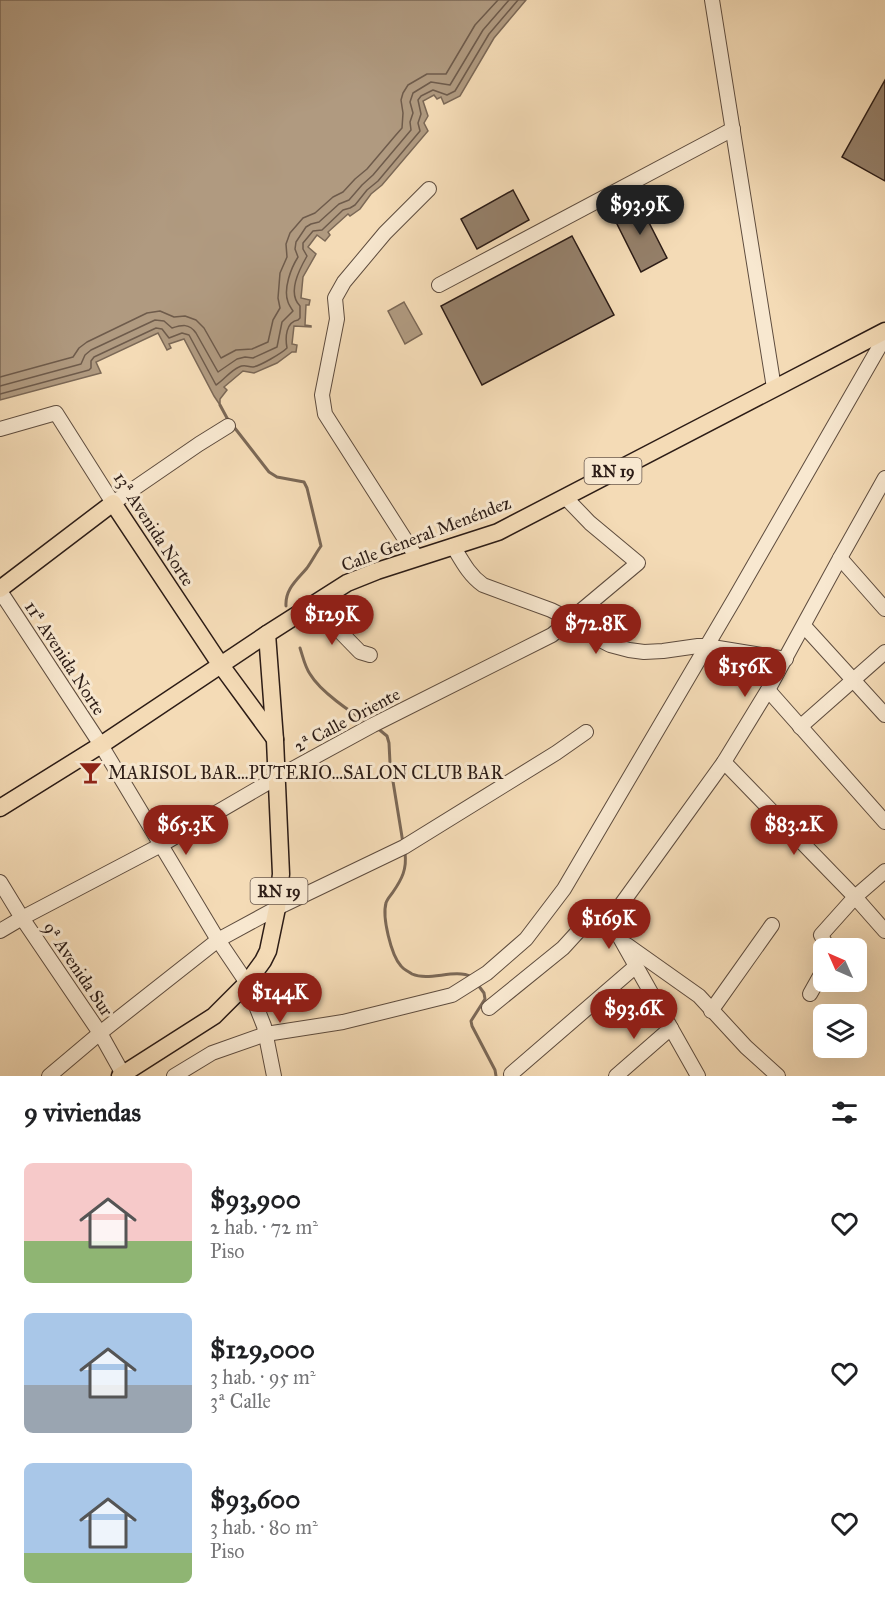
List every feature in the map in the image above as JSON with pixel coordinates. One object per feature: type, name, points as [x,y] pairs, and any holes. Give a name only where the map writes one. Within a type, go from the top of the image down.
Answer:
[{"type":"main road","name":"Calle General Menéndez","points":[[0,808],[347,583],[498,532],[885,331]]},
{"type":"main road","points":[[0,590],[113,503]]},
{"type":"main road","name":"13ª Avenida Norte","points":[[113,503],[220,664],[275,740]]},
{"type":"main road","name":"RN 19","points":[[122,1075],[214,1016],[247,983],[263,962],[268,951],[281,874],[275,740],[267,634]]},
{"type":"street","points":[[712,0],[774,388]]},
{"type":"street","points":[[439,285],[733,129]]},
{"type":"street","points":[[417,558],[326,414],[321,395],[337,319],[335,298],[344,282],[385,233],[429,189]]},
{"type":"street","points":[[174,1076],[212,1053],[266,1034],[343,1022],[452,995],[487,973],[526,939],[564,889],[885,337]]},
{"type":"street","name":"13ª Avenida Norte","points":[[0,429],[56,413],[113,503]]},
{"type":"street","points":[[113,503],[228,426]]},
{"type":"street","points":[[610,920],[724,762],[786,659],[840,558],[883,488]]},
{"type":"street","name":"2ª Calle Oriente","points":[[0,932],[22,918],[161,845],[373,725],[552,635],[638,563],[590,523],[565,497]]},
{"type":"street","points":[[453,546],[468,571],[483,585],[551,610],[610,645],[644,652],[706,646],[786,659]]},
{"type":"street","points":[[840,558],[885,609]]},
{"type":"street","name":"11ª Avenida Norte","points":[[0,590],[100,745],[247,983],[264,1026],[274,1076]]},
{"type":"street","points":[[313,604],[360,652],[370,655]]},
{"type":"street","points":[[804,626],[885,715]]},
{"type":"street","points":[[800,727],[885,652]]},
{"type":"street","points":[[768,690],[885,822]]},
{"type":"street","points":[[49,1076],[218,939],[404,847],[586,732]]},
{"type":"street","points":[[724,762],[885,931]]},
{"type":"street","points":[[823,938],[821,935],[855,897],[885,871]]},
{"type":"street","name":"9ª Avenida Sur","points":[[0,882],[100,1033],[122,1075]]},
{"type":"street","points":[[489,1008],[563,948],[595,914],[602,912],[610,920],[698,1076]]},
{"type":"street","points":[[711,1011],[772,925]]},
{"type":"street","points":[[622,942],[699,996],[711,1011],[778,1076]]},
{"type":"street","points":[[511,1074],[636,966]]},
{"type":"street","points":[[810,994],[813,989]]},
{"type":"street","points":[[616,1076],[671,1028]]},
{"type":"water","points":[[0,0],[526,0],[494,38],[460,96],[444,104],[441,97],[437,99],[434,95],[423,101],[428,116],[424,123],[428,131],[382,185],[371,194],[360,209],[350,216],[348,214],[328,232],[330,235],[325,241],[317,235],[308,247],[316,254],[303,277],[301,298],[310,300],[309,305],[306,305],[305,325],[311,327],[294,326],[292,344],[297,345],[296,352],[254,373],[243,371],[224,387],[227,390],[220,399],[220,405],[184,339],[169,344],[171,348],[167,350],[158,333],[96,362],[101,373],[0,400]]},
{"type":"water","points":[[404,302],[422,334],[405,344],[388,311]]},
{"type":"building","points":[[885,80],[885,181],[842,157]]},
{"type":"building","points":[[513,190],[529,220],[477,249],[461,219]]},
{"type":"building","points":[[638,201],[667,258],[641,272],[612,214]]},
{"type":"building","points":[[572,236],[614,315],[482,385],[441,306]]},
{"type":"waterway","points":[[220,405],[227,418],[269,472],[277,477],[304,482],[307,488],[321,546],[287,595],[286,606]]},
{"type":"waterway","points":[[300,648],[305,665],[315,681],[328,694],[368,722]]},
{"type":"waterway","points":[[376,727],[387,736],[389,743],[403,843]]},
{"type":"waterway","points":[[405,853],[403,874],[387,900],[385,909],[388,936],[397,961],[412,974],[419,976],[458,974],[472,977]]},
{"type":"waterway","points":[[478,985],[485,999],[471,1021],[496,1076]]},
{"type":"place","name":"MARISOL BAR...PUTERIO...SALON CLUB BAR","points":[[90,773]]}]
